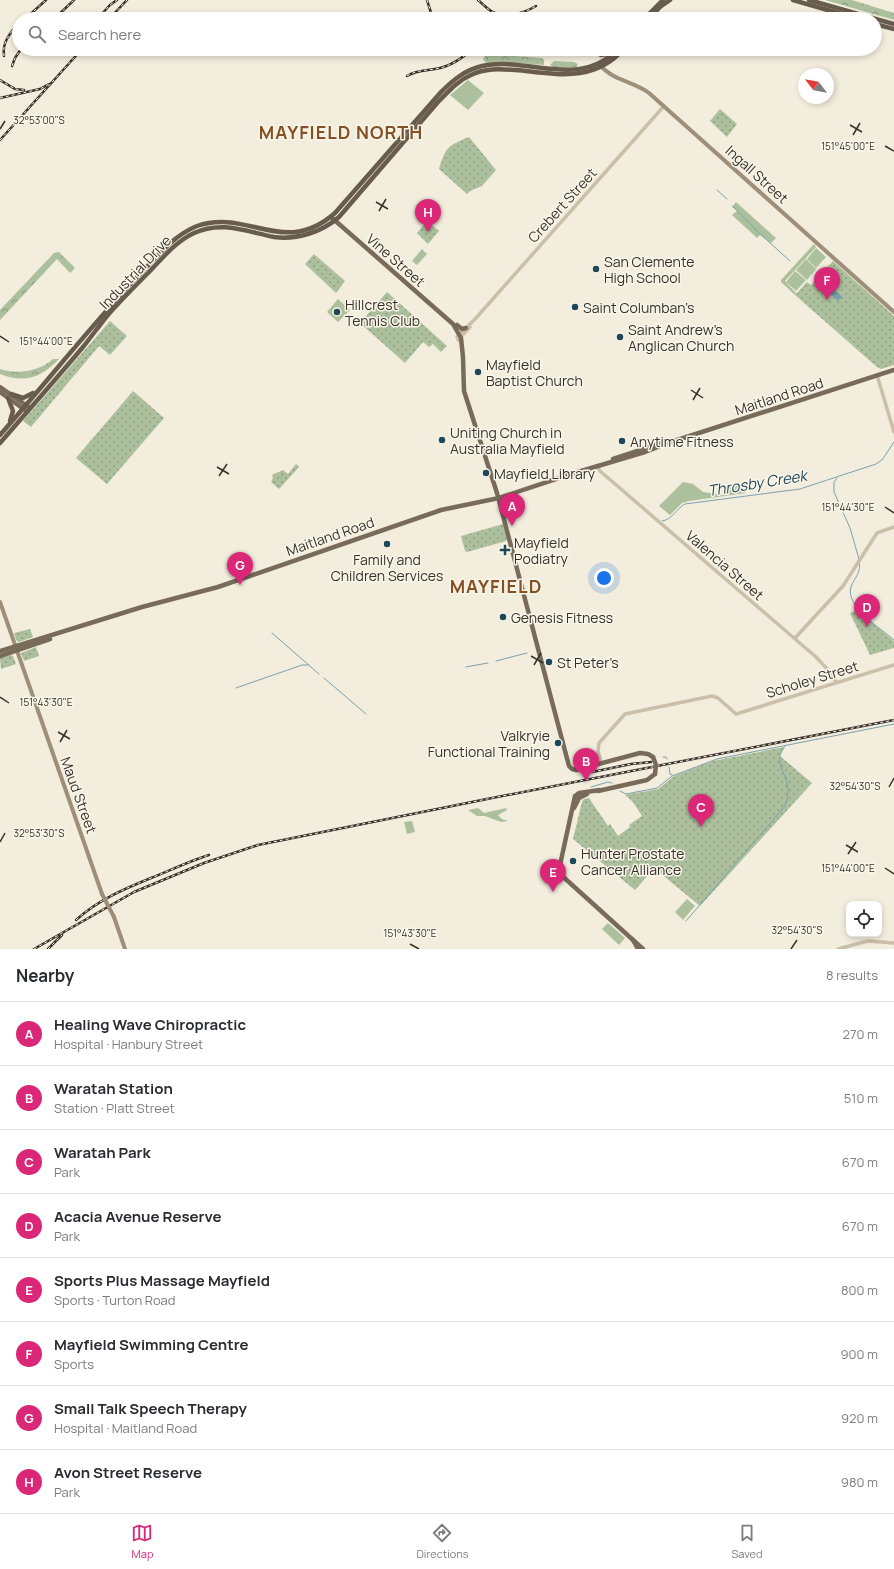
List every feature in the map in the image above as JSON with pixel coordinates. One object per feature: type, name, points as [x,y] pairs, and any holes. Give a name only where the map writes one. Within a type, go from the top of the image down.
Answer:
[{"type":"highway","points":[[651,12],[663,0]]},
{"type":"highway","points":[[656,12],[670,0]]},
{"type":"highway","points":[[793,0],[835,12]]},
{"type":"highway","points":[[809,0],[852,12]]},
{"type":"highway","points":[[882,21],[894,24]]},
{"type":"highway","points":[[882,26],[894,29]]},
{"type":"highway","name":"Industrial Drive","points":[[601,65],[611,56]]},
{"type":"highway","name":"Industrial Drive","points":[[0,435],[84,346],[108,315],[168,251],[183,239],[197,232],[217,227],[240,228],[272,236],[291,238],[313,232],[333,219],[441,92],[460,76],[473,69],[500,64],[574,71],[601,65],[617,56]]},
{"type":"highway","name":"Industrial Drive","points":[[0,443],[39,389],[116,299],[167,246],[186,232],[204,224],[222,222],[237,223],[273,232],[291,233],[302,231],[333,219]]},
{"type":"highway","points":[[5,429],[12,417],[13,411],[10,396],[26,397],[39,389]]},
{"type":"main road","name":"Ingall Street","points":[[601,65],[614,77],[645,90],[664,106],[894,312]]},
{"type":"main road","name":"Vine Street","points":[[333,219],[457,329],[463,357],[464,391],[499,498]]},
{"type":"main road","points":[[447,319],[462,329],[466,328]]},
{"type":"main road","name":"Maitland Road","points":[[0,651],[55,637],[71,630],[142,607],[218,587],[441,510],[499,498],[597,466],[638,450],[665,442],[671,442],[790,405],[800,400],[894,370]]},
{"type":"main road","points":[[0,387],[26,408]]},
{"type":"main road","points":[[0,392],[10,396]]},
{"type":"main road","points":[[499,498],[568,764],[572,769],[577,770],[640,753],[648,754],[653,757],[656,765],[655,774],[647,780],[585,794],[578,796],[573,800],[559,868],[560,874],[643,949]]},
{"type":"main road","name":"Maud Street","points":[[0,602],[102,894],[114,916],[125,949]]},
{"type":"main road","name":"Maitland Road","points":[[0,656],[15,648]]},
{"type":"main road","points":[[566,836],[576,803],[580,797],[585,794]]},
{"type":"main road","points":[[632,939],[638,949]]},
{"type":"street","name":"Crebert Street","points":[[459,337],[664,106]]},
{"type":"street","name":"Crebert Street","points":[[459,337],[476,318]]},
{"type":"street","points":[[877,375],[894,432]]},
{"type":"street","name":"Valencia Street","points":[[597,466],[600,471],[652,517],[795,638],[822,663],[835,678],[836,682]]},
{"type":"street","points":[[795,638],[843,586],[877,533],[894,527]]},
{"type":"street","name":"Scholey Street","points":[[601,763],[598,751],[601,741],[624,715],[632,712],[712,696],[718,698],[736,714],[894,665]]},
{"type":"street","points":[[838,949],[868,941],[894,943]]},
{"type":"green space","points":[[825,0],[852,0],[894,13],[894,20],[882,17],[882,12],[866,12]]},
{"type":"green space","points":[[485,56],[542,58],[544,60],[544,65],[505,62],[486,63],[483,59]]},
{"type":"green space","points":[[554,61],[574,62],[578,64],[576,68],[553,67],[550,65]]},
{"type":"green space","points":[[468,80],[484,93],[468,110],[450,95]]},
{"type":"green space","points":[[720,109],[737,124],[727,137],[710,121]]},
{"type":"green space","points":[[469,137],[496,170],[482,186],[470,191],[467,194],[439,169],[448,148]]},
{"type":"green space","points":[[736,202],[776,238],[771,243],[760,235],[757,238],[732,215],[737,211],[732,207]]},
{"type":"green space","points":[[427,221],[439,231],[428,244],[417,233]]},
{"type":"green space","points":[[814,244],[816,247],[785,281],[796,293],[795,295],[781,282],[781,280]]},
{"type":"green space","points":[[816,248],[826,257],[816,268],[807,259]]},
{"type":"green space","points":[[422,249],[427,254],[417,265],[412,261]]},
{"type":"green space","points":[[59,252],[75,268],[70,273],[57,259],[0,320],[0,310],[54,253]]},
{"type":"green space","points":[[314,254],[345,281],[336,293],[305,264]]},
{"type":"green space","points":[[806,259],[816,269],[807,280],[796,270]]},
{"type":"green space","points":[[833,261],[894,316],[894,365],[881,369],[877,367],[795,295],[807,282],[811,285]]},
{"type":"green space","points":[[795,271],[806,280],[796,291],[786,282]]},
{"type":"green space","points":[[387,292],[447,346],[441,352],[433,344],[429,347],[423,342],[405,363],[360,323]]},
{"type":"green space","name":"Hillcrest Tennis Club","points":[[338,299],[350,310],[338,322],[327,312]]},
{"type":"green space","points":[[110,321],[127,336],[110,355],[99,346],[31,427],[23,421]]},
{"type":"green space","points":[[53,359],[59,359],[46,370],[32,377],[17,378],[0,374],[0,369],[14,372],[28,371],[42,366]]},
{"type":"green space","points":[[133,391],[164,418],[107,484],[76,458]]},
{"type":"green space","points":[[296,464],[299,467],[279,489],[271,482],[273,478],[272,475],[283,470],[288,474]]},
{"type":"green space","points":[[683,482],[693,484],[703,492],[722,495],[735,483],[746,493],[682,503],[670,515],[659,506]]},
{"type":"green space","points":[[503,524],[507,539],[506,541],[467,552],[465,551],[461,536]]},
{"type":"green space","points":[[857,610],[894,641],[894,648],[870,655],[850,613]]},
{"type":"green space","points":[[30,629],[33,637],[19,642],[16,640],[14,633]]},
{"type":"green space","points":[[36,647],[39,656],[24,661],[21,653]]},
{"type":"green space","points":[[11,655],[13,656],[16,664],[1,669],[0,658]]},
{"type":"green space","points":[[784,747],[780,756],[812,783],[700,906],[654,868],[635,890],[573,839],[584,799],[589,798],[608,826],[610,824],[618,836],[630,827],[629,825],[642,816],[633,802],[625,795],[658,789],[674,776],[713,761]]},
{"type":"green space","points":[[478,808],[484,813],[506,808],[507,810],[498,815],[502,819],[508,821],[501,822],[485,816],[477,816],[468,810]]},
{"type":"green space","points":[[412,821],[415,832],[407,834],[404,822]]},
{"type":"green space","points":[[687,899],[695,906],[683,920],[675,912]]},
{"type":"green space","points":[[608,923],[625,938],[619,945],[602,929]]},
{"type":"water","points":[[827,283],[842,297],[838,301],[823,288]]},
{"type":"waterway","points":[[717,190],[727,199]]},
{"type":"waterway","points":[[733,206],[757,231],[790,261]]},
{"type":"waterway","name":"Throsby Creek","points":[[662,521],[672,516],[685,504],[800,489],[876,464],[882,460],[894,442]]},
{"type":"waterway","points":[[837,478],[834,482],[834,492],[850,528],[859,559]]},
{"type":"waterway","points":[[859,562],[859,572],[851,587],[853,602],[865,616],[894,640]]},
{"type":"waterway","points":[[272,633],[319,674]]},
{"type":"waterway","points":[[496,661],[527,653]]},
{"type":"waterway","points":[[466,667],[488,663]]},
{"type":"waterway","points":[[236,688],[302,665],[309,665]]},
{"type":"waterway","points":[[324,678],[366,714]]},
{"type":"waterway","points":[[620,791],[626,794],[657,788],[672,776],[717,759],[894,724]]},
{"type":"waterway","points":[[686,921],[785,806],[788,797],[788,789],[780,761],[780,755],[785,746]]},
{"type":"waterway","points":[[663,757],[666,757],[667,759]]},
{"type":"waterway","points":[[669,767],[670,774],[672,775]]},
{"type":"waterway","points":[[591,787],[608,782],[612,783]]},
{"type":"railway","points":[[33,12],[46,0]]},
{"type":"railway","points":[[61,12],[74,0]]},
{"type":"railway","points":[[104,12],[117,0]]},
{"type":"railway","points":[[116,12],[127,0]]},
{"type":"railway","points":[[427,0],[431,12]]},
{"type":"railway","points":[[478,0],[493,12]]},
{"type":"railway","points":[[524,12],[536,6]]},
{"type":"railway","points":[[4,56],[5,42],[12,32]]},
{"type":"railway","points":[[12,66],[16,56]]},
{"type":"railway","points":[[0,140],[76,56]]},
{"type":"railway","points":[[407,76],[415,72],[449,65],[464,56]]},
{"type":"railway","points":[[0,80],[15,89],[24,90]]},
{"type":"railway","points":[[0,98],[40,89],[49,84]]},
{"type":"railway","points":[[34,949],[134,892],[204,863],[258,845],[894,720]]},
{"type":"railway","points":[[592,772],[631,764],[651,762]]},
{"type":"railway","points":[[76,920],[102,901],[121,891],[209,855]]},
{"type":"railway","points":[[48,949],[62,935]]},
{"type":"place","name":"Avon Street Reserve","points":[[428,232]]},
{"type":"place","name":"San Clemente High School","points":[[596,269]]},
{"type":"place","name":"Mayfield Swimming Centre","points":[[827,300]]},
{"type":"place","name":"Saint Columban’s","points":[[575,307]]},
{"type":"place","name":"Hillcrest Tennis Club","points":[[337,312]]},
{"type":"place","name":"Saint Andrew’s Anglican Church","points":[[620,337]]},
{"type":"place","name":"Mayfield Baptist Church","points":[[478,372]]},
{"type":"place","name":"Uniting Church in Australia Mayfield","points":[[442,440]]},
{"type":"place","name":"Anytime Fitness","points":[[622,441]]},
{"type":"place","name":"Mayfield Library","points":[[486,473]]},
{"type":"place","name":"Healing Wave Chiropractic","points":[[512,526]]},
{"type":"place","name":"Family and Children Services","points":[[387,544]]},
{"type":"place","name":"Mayfield Podiatry","points":[[505,550]]},
{"type":"place","name":"Small Talk Speech Therapy","points":[[240,585]]},
{"type":"place","name":"Genesis Fitness","points":[[503,617]]},
{"type":"place","name":"Acacia Avenue Reserve","points":[[867,627]]},
{"type":"place","name":"St Peter’s","points":[[549,662]]},
{"type":"place","name":"Valkryie Functional Training","points":[[558,743]]},
{"type":"place","name":"Waratah Station","points":[[586,781]]},
{"type":"place","name":"Waratah Park","points":[[701,827]]},
{"type":"place","name":"Hunter Prostate Cancer Alliance","points":[[573,861]]},
{"type":"place","name":"Sports Plus Massage Mayfield","points":[[553,892]]},
{"type":"district","name":"MAYFIELD NORTH","points":[[341,132]]},
{"type":"district","name":"MAYFIELD","points":[[496,586]]}]
